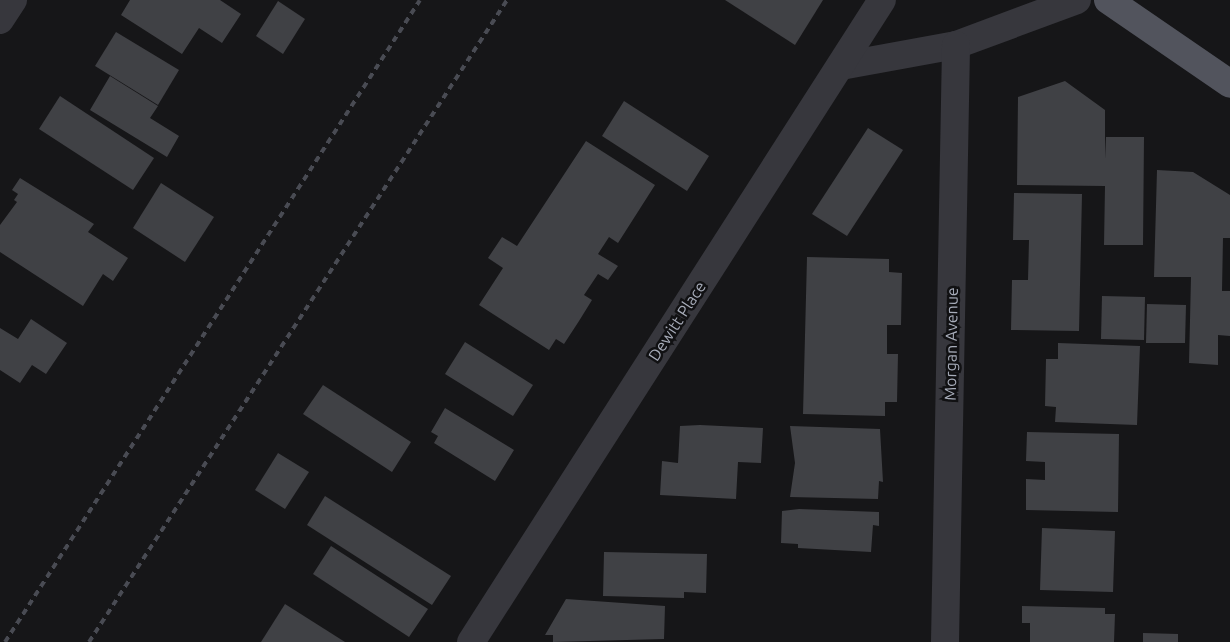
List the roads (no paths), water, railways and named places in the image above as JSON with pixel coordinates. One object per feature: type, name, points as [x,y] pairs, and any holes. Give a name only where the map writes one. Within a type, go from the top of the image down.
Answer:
[{"type":"main road","points":[[1108,0],[1230,84]]},
{"type":"street","points":[[0,20],[12,0]]},
{"type":"street","name":"Dewitt Place","points":[[479,635],[882,0]]},
{"type":"street","points":[[841,66],[956,45],[1077,0]]},
{"type":"street","name":"Morgan Avenue","points":[[945,642],[956,45]]},
{"type":"railway","points":[[5,642],[420,0]]},
{"type":"railway","points":[[89,642],[507,0]]}]
